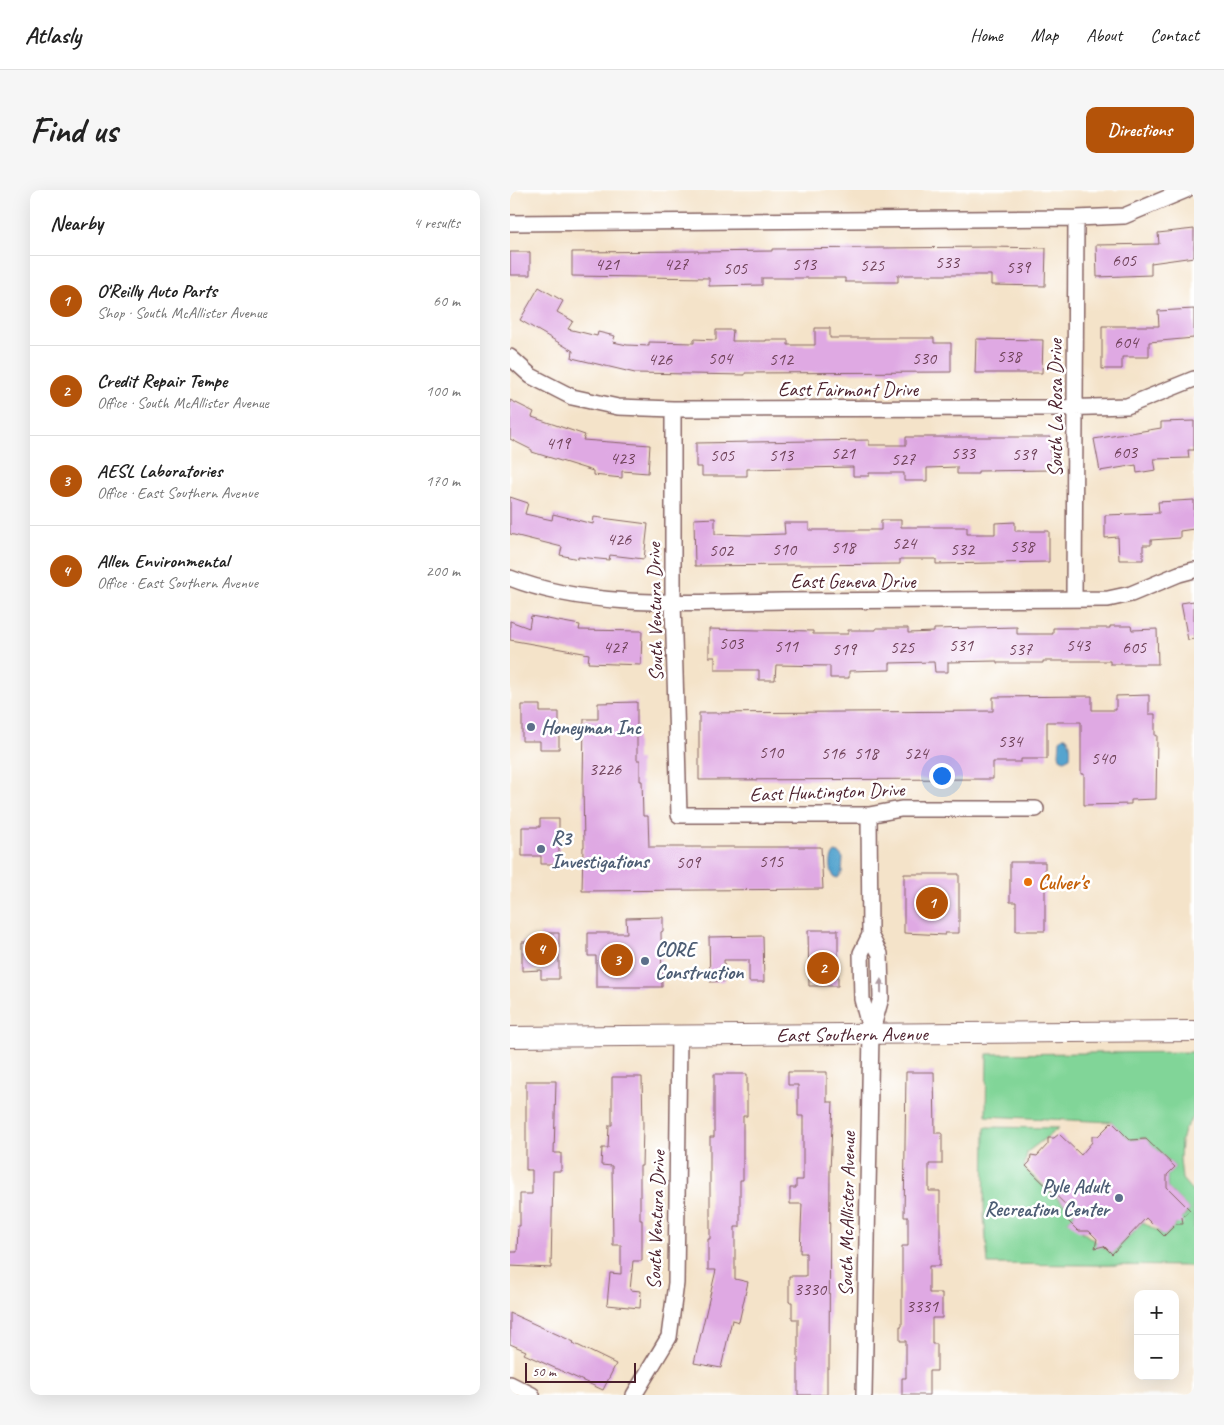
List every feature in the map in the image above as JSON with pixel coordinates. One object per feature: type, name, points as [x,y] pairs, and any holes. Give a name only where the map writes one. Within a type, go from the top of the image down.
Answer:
[{"type":"main road","name":"East Southern Avenue","points":[[510,1037],[1194,1031]]},
{"type":"street","points":[[510,223],[1124,216],[1186,190]]},
{"type":"street","name":"South La Rosa Drive","points":[[1074,599],[1076,218]]},
{"type":"street","name":"East Fairmont Drive","points":[[510,357],[531,376],[572,397],[618,408],[673,410],[1076,408],[1127,406],[1194,379]]},
{"type":"street","name":"South Ventura Drive","points":[[673,410],[673,602],[679,815]]},
{"type":"street","name":"East Geneva Drive","points":[[510,578],[528,585],[593,599],[673,602],[1108,599],[1131,594],[1179,574],[1194,570]]},
{"type":"street","name":"East Huntington Drive","points":[[679,815],[869,815],[901,809],[1036,809]]},
{"type":"street","name":"South McAllister Avenue","points":[[864,1395],[871,1034],[881,998],[880,954],[870,935],[869,815]]},
{"type":"street","name":"South Ventura Drive","points":[[634,1395],[669,1336],[676,1283],[679,1036]]},
{"type":"street","points":[[510,1384],[532,1395]]},
{"type":"green space","points":[[1194,1052],[1194,1116],[1184,1130],[1180,1159],[1182,1179],[1194,1193],[1194,1266],[988,1264],[984,1215],[985,1127],[1059,1128],[1027,1152],[1024,1168],[1075,1214],[1068,1221],[1112,1254],[1143,1222],[1165,1236],[1190,1210],[1167,1187],[1167,1175],[1175,1167],[1145,1138],[1130,1140],[1112,1122],[986,1116],[987,1054]]},
{"type":"water","points":[[1063,737],[1068,739],[1070,744],[1070,757],[1064,760],[1060,758],[1059,754],[1060,740]]},
{"type":"water","points":[[835,852],[839,853],[843,858],[842,873],[838,878],[834,877],[831,868],[832,857]]},
{"type":"building","points":[[1194,229],[1194,257],[1151,263],[1151,275],[1097,277],[1096,245],[1159,244],[1158,233]]},
{"type":"building","points":[[1046,248],[1045,286],[991,285],[991,275],[898,275],[898,282],[845,282],[845,278],[762,278],[762,285],[709,286],[709,278],[572,276],[572,252],[698,252],[772,251],[772,249]]},
{"type":"building","points":[[510,252],[530,252],[530,275],[510,275]]},
{"type":"building","points":[[539,287],[563,301],[557,312],[573,321],[568,329],[597,336],[598,332],[615,336],[613,342],[627,345],[649,346],[649,342],[694,343],[694,339],[716,340],[716,330],[733,330],[732,341],[788,340],[788,345],[815,345],[815,328],[830,328],[830,338],[934,338],[934,343],[951,343],[951,372],[745,373],[745,375],[635,373],[572,358],[573,351],[520,320]]},
{"type":"building","points":[[1194,309],[1194,338],[1149,342],[1149,357],[1122,357],[1122,369],[1102,369],[1102,326],[1159,326],[1158,311]]},
{"type":"building","points":[[976,339],[1043,340],[1042,373],[975,373]]},
{"type":"building","points":[[510,400],[534,412],[532,417],[585,435],[583,440],[650,445],[648,473],[622,471],[622,478],[593,475],[593,471],[532,452],[532,450],[510,439]]},
{"type":"building","points":[[1194,421],[1194,450],[1188,450],[1189,458],[1154,459],[1156,470],[1137,473],[1136,465],[1100,471],[1094,439],[1161,428],[1161,422]]},
{"type":"building","points":[[906,437],[1050,437],[1051,470],[978,471],[978,474],[957,474],[957,467],[927,468],[927,481],[904,481],[904,473],[869,473],[869,476],[853,476],[853,467],[747,469],[747,476],[702,476],[702,467],[696,467],[696,443],[869,440],[869,445],[906,445]]},
{"type":"building","points":[[510,497],[528,503],[525,514],[552,520],[553,514],[593,524],[594,517],[648,524],[644,559],[610,555],[609,560],[578,557],[578,559],[560,555],[562,547],[510,534]]},
{"type":"building","points":[[1194,500],[1194,529],[1180,531],[1180,538],[1151,540],[1151,545],[1143,545],[1143,560],[1119,560],[1118,537],[1105,538],[1105,515],[1159,513],[1158,502]]},
{"type":"building","points":[[715,518],[715,534],[748,535],[785,534],[784,523],[809,523],[809,530],[881,530],[881,520],[901,520],[901,527],[967,527],[967,534],[995,534],[995,523],[1015,522],[1015,531],[1049,531],[1049,562],[936,564],[936,559],[900,559],[900,564],[695,566],[694,519]]},
{"type":"building","points":[[1194,601],[1194,639],[1188,640],[1181,603]]},
{"type":"building","points":[[531,616],[580,625],[579,630],[642,631],[641,665],[588,663],[589,654],[510,640],[510,621],[529,628]]},
{"type":"building","points":[[1110,626],[1131,626],[1132,630],[1157,629],[1158,664],[1110,664],[1110,661],[1043,661],[1043,663],[997,663],[997,661],[948,662],[948,672],[935,672],[934,662],[890,663],[890,670],[849,671],[849,678],[830,678],[830,666],[776,665],[775,680],[759,680],[759,670],[715,670],[715,657],[709,657],[709,629],[813,631],[813,634],[848,634],[848,630],[876,630],[876,628],[908,628],[908,633],[934,632],[934,629],[1017,627],[1017,634],[1053,634],[1053,628],[1110,628]]},
{"type":"building","points":[[1149,695],[1149,714],[1155,714],[1155,736],[1157,735],[1156,799],[1131,800],[1131,804],[1084,805],[1084,774],[1081,774],[1081,722],[1047,722],[1047,759],[1021,759],[1021,762],[993,762],[993,779],[699,780],[699,713],[993,711],[993,697],[1092,696],[1092,710],[1116,710],[1116,696]]},
{"type":"building","points":[[637,702],[637,760],[640,760],[643,816],[648,816],[649,847],[821,847],[823,889],[582,891],[584,719],[598,719],[598,703]]},
{"type":"building","points":[[522,705],[540,705],[540,712],[559,712],[559,749],[540,749],[540,741],[522,741]]},
{"type":"building","points":[[540,819],[559,819],[559,864],[541,864],[541,856],[522,856],[522,827],[540,827]]},
{"type":"building","name":"Culver's","points":[[1010,862],[1045,862],[1045,931],[1016,931],[1016,902],[1010,902]]},
{"type":"building","points":[[904,874],[959,874],[959,933],[945,933],[945,935],[904,933]]},
{"type":"building","points":[[663,917],[663,931],[661,932],[662,987],[596,987],[596,956],[588,956],[588,933],[627,933],[626,918]]},
{"type":"building","points":[[808,930],[838,930],[838,986],[809,986]]},
{"type":"building","points":[[540,933],[559,933],[559,979],[541,979],[541,970],[522,971],[522,942],[540,942]]},
{"type":"building","points":[[763,936],[764,982],[749,982],[749,960],[724,960],[725,981],[710,982],[709,937]]},
{"type":"building","points":[[788,1072],[827,1072],[827,1102],[833,1102],[830,1171],[829,1368],[827,1368],[827,1395],[798,1395],[798,1319],[792,1319],[792,1302],[789,1302],[789,1276],[806,1276],[806,1253],[800,1253],[802,1204],[790,1204],[790,1188],[796,1188],[796,1180],[803,1180],[803,1116],[798,1116],[798,1085],[788,1085]]},
{"type":"building","points":[[906,1072],[934,1072],[935,1133],[942,1133],[942,1164],[929,1164],[929,1191],[940,1191],[940,1266],[929,1266],[929,1293],[942,1293],[942,1318],[932,1318],[932,1344],[937,1344],[937,1371],[929,1371],[929,1395],[902,1395],[902,1378],[906,1378],[906,1341],[900,1341],[900,1326],[902,1326],[902,1246],[908,1246],[908,1217],[904,1217]]},
{"type":"building","points":[[714,1074],[747,1074],[747,1116],[743,1116],[743,1180],[740,1180],[740,1227],[735,1227],[735,1279],[748,1282],[739,1322],[732,1320],[721,1368],[694,1363],[716,1270],[708,1270],[708,1239],[710,1239],[710,1137],[714,1137]]},
{"type":"building","points":[[612,1077],[642,1077],[643,1126],[642,1166],[640,1166],[640,1220],[642,1220],[642,1261],[633,1261],[630,1290],[641,1291],[640,1308],[607,1305],[610,1273],[621,1274],[621,1245],[613,1245],[612,1166],[601,1165],[602,1148],[608,1148],[609,1125],[612,1125]]},
{"type":"building","points":[[526,1081],[556,1081],[554,1153],[561,1153],[561,1171],[553,1171],[551,1268],[510,1266],[510,1252],[517,1252],[518,1226],[520,1226],[520,1194],[532,1194],[532,1170],[526,1170]]},
{"type":"building","name":"Pyle Adult Recreation Center","points":[[1112,1122],[1130,1140],[1146,1139],[1175,1167],[1167,1175],[1167,1187],[1190,1210],[1182,1217],[1183,1224],[1176,1224],[1164,1236],[1146,1218],[1112,1254],[1104,1246],[1095,1248],[1097,1239],[1089,1231],[1078,1231],[1068,1221],[1075,1214],[1026,1166],[1030,1162],[1031,1155],[1037,1156],[1048,1144],[1048,1138],[1054,1138],[1059,1134],[1081,1155],[1092,1142],[1092,1136],[1098,1136]]},
{"type":"building","points":[[510,1313],[574,1342],[616,1364],[603,1390],[524,1354],[526,1351],[510,1344]]},
{"type":"place","name":"Honeyman Inc","points":[[531,727]]},
{"type":"place","name":"R3 Investigations","points":[[541,849]]},
{"type":"place","name":"Culver's","points":[[1028,882]]},
{"type":"place","name":"O'Reilly Auto Parts","points":[[932,903]]},
{"type":"place","name":"Allen Environmental","points":[[541,949]]},
{"type":"place","name":"AESL Laboratories","points":[[617,960]]},
{"type":"place","name":"CORE Construction","points":[[645,961]]},
{"type":"place","name":"Credit Repair Tempe","points":[[823,968]]},
{"type":"place","name":"Pyle Adult Recreation Center","points":[[1119,1198]]}]
